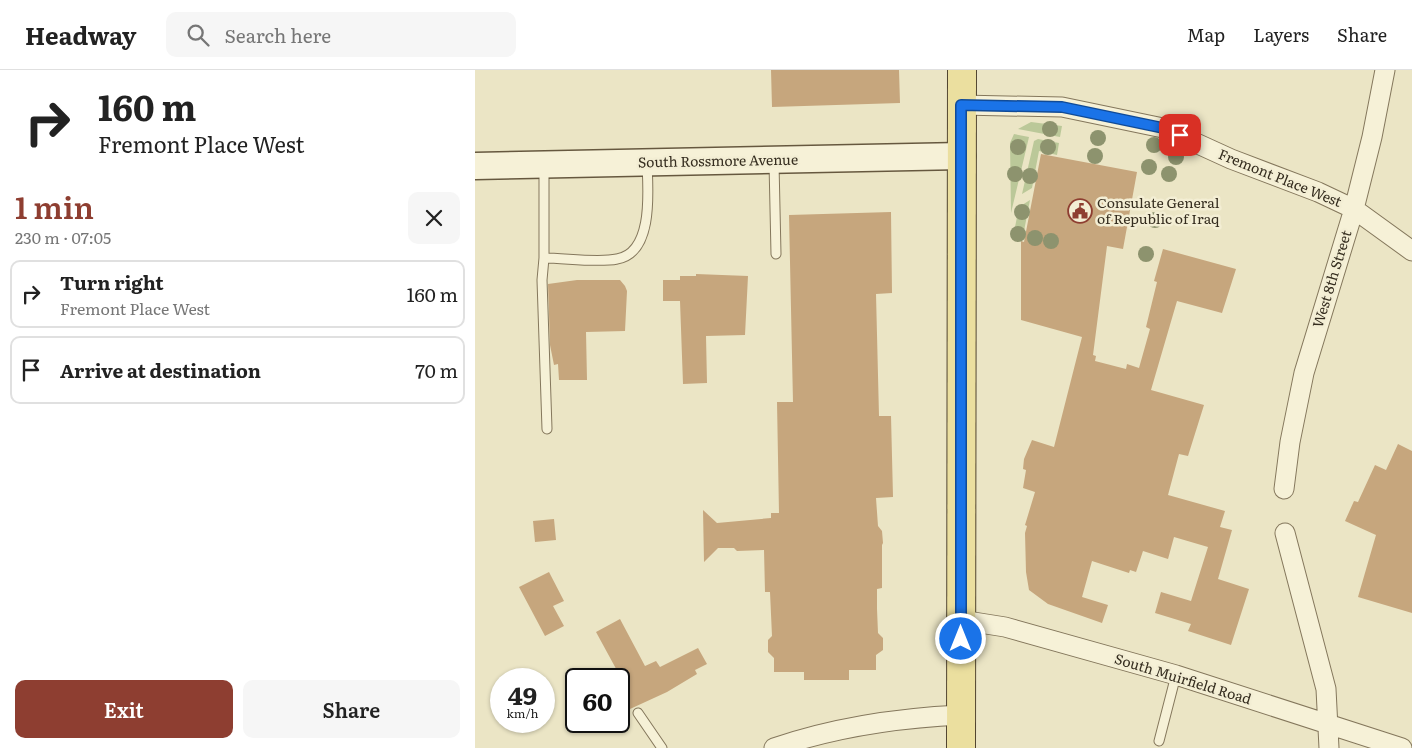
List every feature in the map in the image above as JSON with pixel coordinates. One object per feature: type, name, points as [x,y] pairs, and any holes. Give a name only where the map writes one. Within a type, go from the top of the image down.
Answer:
[{"type":"main road","points":[[961,748],[962,70]]},
{"type":"main road","name":"South Rossmore Avenue","points":[[475,166],[962,156]]},
{"type":"street","name":"West 8th Street","points":[[1284,489],[1290,442],[1304,373],[1354,209],[1372,137],[1385,70]]},
{"type":"street","name":"Fremont Place West","points":[[961,105],[1062,107],[1163,128],[1231,159],[1318,192],[1354,209],[1412,251]]},
{"type":"street","points":[[1285,533],[1319,656],[1326,689],[1329,748]]},
{"type":"street","name":"South Muirfield Road","points":[[961,620],[1005,627],[1176,675],[1329,726],[1402,748]]},
{"type":"street","points":[[774,748],[813,734],[905,718],[961,715]]},
{"type":"lane","points":[[774,160],[776,254]]},
{"type":"lane","points":[[544,258],[617,259],[634,248],[642,236],[647,219],[647,162]]},
{"type":"lane","points":[[544,164],[544,258],[542,280],[547,429]]},
{"type":"lane","points":[[1159,741],[1176,675]]},
{"type":"lane","points":[[638,713],[662,748]]},
{"type":"green space","points":[[1031,122],[1062,126],[1060,137],[1018,129]]},
{"type":"green space","points":[[1014,134],[1029,137],[1011,213],[1010,143]]},
{"type":"green space","points":[[1038,139],[1059,143],[1057,155],[1039,151],[1032,188],[1022,194],[1034,141]]},
{"type":"green space","points":[[1030,200],[1024,231],[1059,238],[1057,246],[1013,237],[1019,207]]},
{"type":"building","points":[[771,70],[899,70],[900,103],[772,107]]},
{"type":"building","points":[[1041,154],[1137,172],[1123,249],[1107,246],[1093,355],[1096,356],[1095,361],[1126,369],[1127,364],[1139,368],[1150,329],[1146,327],[1157,282],[1154,281],[1163,249],[1236,269],[1222,313],[1177,301],[1151,390],[1204,405],[1188,456],[1179,454],[1168,495],[1225,511],[1220,527],[1232,530],[1218,579],[1249,589],[1231,645],[1188,631],[1191,624],[1155,613],[1161,592],[1191,601],[1208,547],[1174,537],[1168,559],[1143,551],[1136,572],[1130,570],[1129,573],[1092,561],[1082,597],[1108,605],[1102,623],[1048,604],[1029,590],[1026,572],[1025,533],[1027,526],[1025,525],[1035,492],[1023,488],[1026,470],[1023,469],[1024,459],[1032,440],[1054,447],[1082,337],[1021,320],[1021,241],[1024,242]]},
{"type":"building","points":[[891,212],[892,293],[876,294],[879,416],[891,416],[893,497],[876,498],[878,526],[882,531],[883,543],[882,588],[877,589],[877,609],[878,633],[883,638],[883,650],[876,655],[876,670],[849,670],[849,680],[804,680],[804,672],[774,672],[774,658],[768,652],[768,640],[772,636],[770,592],[765,592],[764,550],[737,551],[734,548],[718,548],[704,562],[703,510],[717,523],[771,518],[771,513],[779,513],[777,402],[793,402],[789,215]]},
{"type":"building","points":[[696,274],[748,276],[745,335],[706,336],[707,383],[683,384],[680,301],[663,301],[663,280],[680,280],[680,276],[696,276]]},
{"type":"building","points":[[577,280],[620,280],[627,291],[625,331],[586,332],[587,380],[559,380],[558,364],[554,365],[550,345],[548,284]]},
{"type":"building","points":[[1398,444],[1412,451],[1412,613],[1358,597],[1376,535],[1345,521],[1354,501],[1358,502],[1375,465],[1386,470]]},
{"type":"building","points":[[554,519],[556,540],[535,542],[533,521]]},
{"type":"building","points":[[549,572],[564,601],[553,606],[564,626],[545,636],[519,587]]},
{"type":"building","points":[[620,619],[645,666],[656,661],[660,667],[698,648],[707,664],[695,670],[697,674],[667,692],[630,709],[630,668],[616,668],[596,632]]},
{"type":"place","name":"Consulate General of Republic of Iraq","points":[[1080,211]]},
{"type":"route","points":[[961,639],[961,105],[1062,107],[1163,128],[1180,135]]}]
